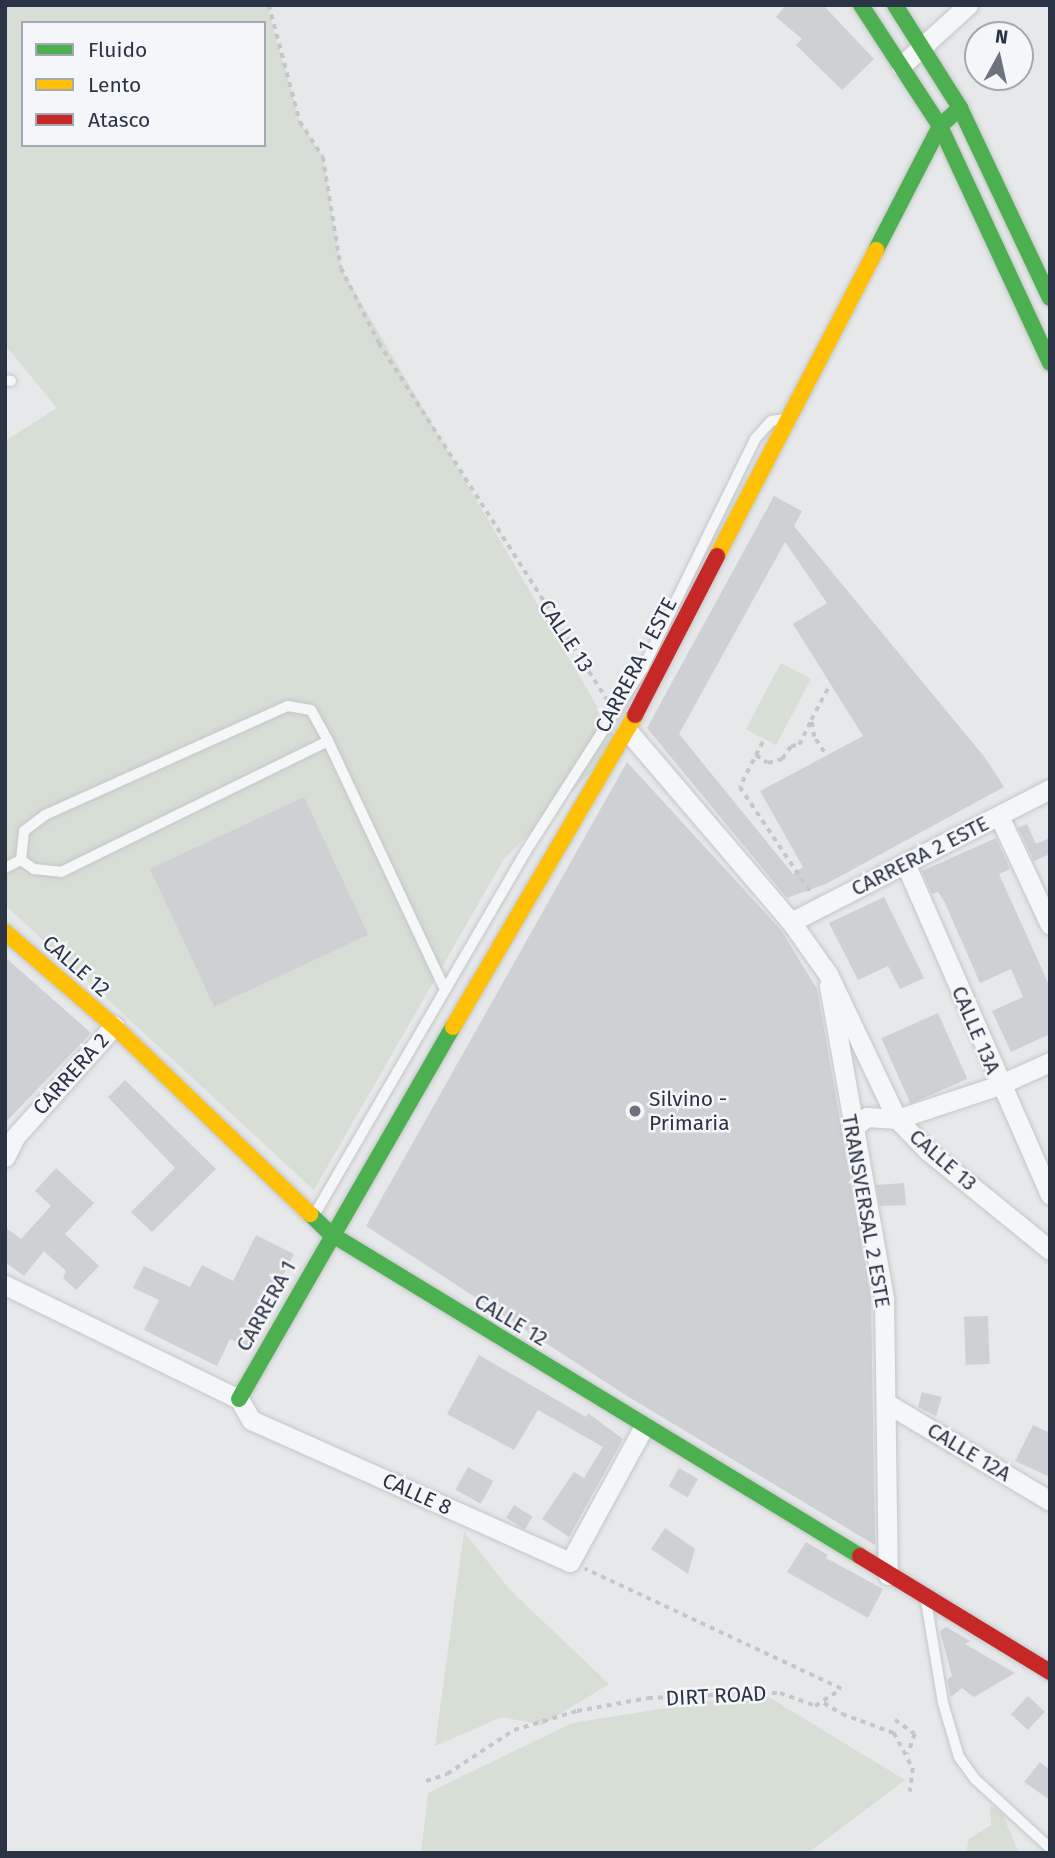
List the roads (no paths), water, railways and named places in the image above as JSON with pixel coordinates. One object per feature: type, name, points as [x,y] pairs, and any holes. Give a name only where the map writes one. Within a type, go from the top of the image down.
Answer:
[{"type":"street","points":[[861,5],[940,126],[1050,363]]},
{"type":"street","points":[[895,5],[960,108],[1050,298]]},
{"type":"street","points":[[901,66],[968,5]]},
{"type":"street","name":"CARRERA 1 ESTE","points":[[331,1234],[622,722],[788,418],[940,126],[960,108]]},
{"type":"street","name":"CALLE 13","points":[[622,722],[790,922],[828,974],[897,1119],[927,1150],[1050,1250]]},
{"type":"street","name":"CARRERA 2 ESTE","points":[[790,922],[1050,789]]},
{"type":"street","points":[[999,816],[1050,925]]},
{"type":"street","name":"CALLE 13A","points":[[905,863],[999,1085],[1050,1195]]},
{"type":"street","name":"CALLE 12","points":[[8,940],[114,1026],[331,1234],[1050,1672]]},
{"type":"street","name":"TRANSVERSAL 2 ESTE","points":[[828,974],[851,1129],[884,1299],[888,1404],[888,1575]]},
{"type":"street","name":"CARRERA 2","points":[[5,1157],[15,1137],[114,1026]]},
{"type":"street","points":[[851,1129],[867,1117],[897,1119],[999,1085],[1050,1062]]},
{"type":"street","name":"CARRERA 1","points":[[239,1399],[331,1234]]},
{"type":"street","name":"CALLE 8","points":[[5,1285],[239,1399],[251,1420],[570,1562],[645,1426]]},
{"type":"street","name":"CALLE 12A","points":[[888,1404],[1050,1501]]},
{"type":"lane","points":[[21,860],[24,831],[45,815],[288,706],[311,710],[445,990]]},
{"type":"lane","points":[[313,1217],[526,851],[622,722]]},
{"type":"lane","points":[[21,860],[34,869],[61,872],[328,741]]},
{"type":"lane","points":[[5,868],[21,860]]},
{"type":"lane","points":[[925,1597],[943,1703],[959,1757],[975,1779],[1049,1847]]},
{"type":"place","name":"Silvino - Primaria","points":[[635,1111]]}]
